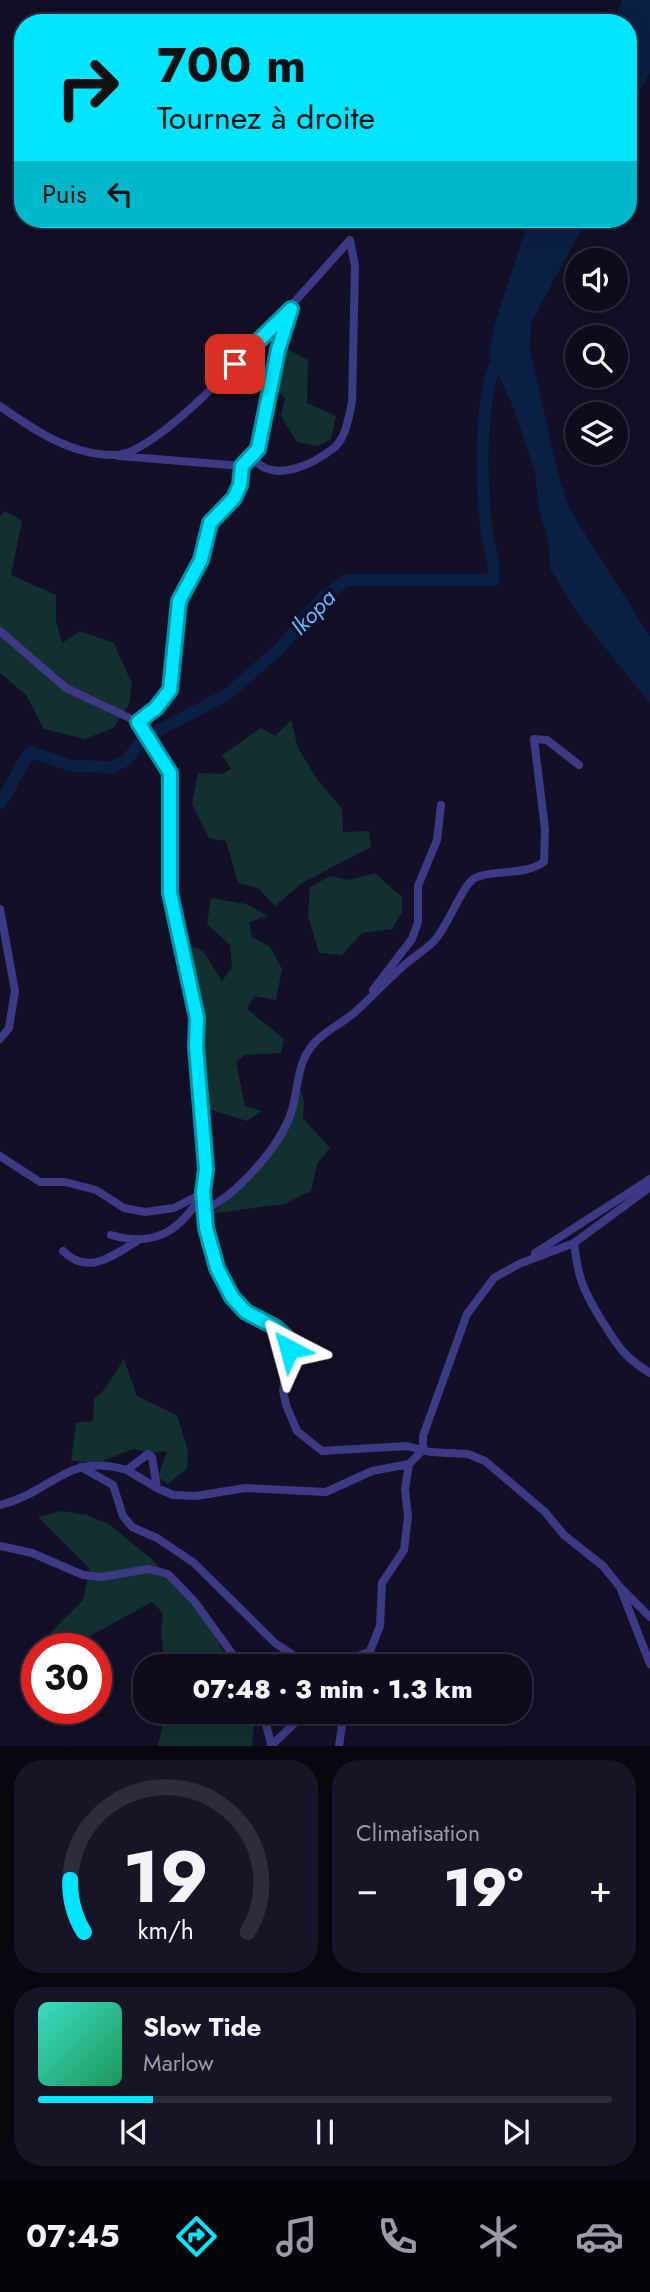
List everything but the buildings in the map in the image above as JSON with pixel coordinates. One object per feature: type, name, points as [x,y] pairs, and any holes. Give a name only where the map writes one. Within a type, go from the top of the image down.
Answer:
[{"type":"street","points":[[0,406],[76,450],[119,456],[242,466],[256,462],[265,471],[281,473],[336,446],[348,423],[352,402],[355,291],[350,240],[291,309],[173,425],[119,456]]},
{"type":"street","points":[[138,722],[156,708],[170,690],[179,601],[201,560],[210,523],[234,498],[240,485],[242,466],[258,449],[278,350],[291,309]]},
{"type":"street","points":[[0,631],[66,688],[138,722],[170,773],[170,893],[197,1018],[198,1082],[206,1169],[203,1192],[205,1209],[217,1268],[232,1297],[246,1312],[275,1327],[285,1336],[289,1349],[283,1390],[297,1431],[322,1451],[407,1446],[468,1454],[485,1461],[545,1512],[564,1535],[603,1566],[650,1617]]},
{"type":"street","points":[[205,1209],[222,1200],[234,1189],[273,1144],[290,1117],[304,1059],[327,1029],[352,1014],[443,932],[461,894],[476,877],[512,873],[544,862],[545,829],[534,738],[547,740],[579,765]]},
{"type":"street","points":[[369,998],[378,980],[412,939],[418,922],[418,886],[437,840],[441,805]]},
{"type":"street","points":[[0,909],[15,991],[9,1028],[0,1039]]},
{"type":"street","points":[[0,1156],[40,1182],[65,1182],[96,1190],[124,1208],[145,1212],[174,1208],[203,1192]]},
{"type":"street","points":[[0,1505],[31,1493],[78,1466],[105,1464],[127,1470],[173,1495],[196,1496],[245,1488],[326,1492],[372,1471],[409,1464],[423,1450],[423,1436],[467,1314],[494,1278],[650,1179]]},
{"type":"street","points":[[519,1264],[574,1243],[650,1187]]},
{"type":"street","points":[[63,1251],[73,1261],[92,1264],[139,1239],[179,1226],[189,1217],[203,1192]]},
{"type":"street","points":[[111,1235],[139,1239]]},
{"type":"street","points":[[574,1243],[578,1275],[584,1293],[613,1343],[650,1373]]},
{"type":"street","points":[[127,1470],[148,1454],[152,1457],[157,1488]]},
{"type":"street","points":[[78,1466],[100,1475],[113,1485],[123,1516],[132,1527],[157,1538],[194,1563],[265,1634],[304,1662],[332,1665],[369,1652],[380,1626],[382,1583],[404,1550],[408,1517],[405,1489],[409,1464]]},
{"type":"street","points":[[0,1546],[32,1553],[83,1575],[101,1577],[149,1569],[168,1574],[195,1602],[232,1654]]},
{"type":"street","points":[[620,1587],[650,1664]]},
{"type":"street","points":[[266,1724],[271,1745],[294,1724]]},
{"type":"street","points":[[339,1746],[342,1724]]},
{"type":"green space","points":[[280,345],[308,360],[307,403],[336,416],[331,439],[318,446],[297,442],[281,416],[285,398],[277,390],[271,356]]},
{"type":"green space","points":[[5,511],[22,521],[11,575],[56,595],[56,621],[62,643],[80,631],[114,643],[132,684],[129,705],[113,728],[85,739],[44,729],[26,695],[0,673],[0,517]]},
{"type":"green space","points":[[291,720],[298,748],[317,779],[342,809],[343,832],[369,831],[371,847],[302,883],[275,906],[258,888],[238,883],[226,841],[209,838],[192,804],[198,773],[222,774],[231,769],[222,755],[261,728],[275,736]]},
{"type":"green space","points":[[375,873],[402,897],[402,912],[392,929],[362,933],[342,955],[319,953],[308,916],[310,887],[330,876],[349,880]]},
{"type":"green space","points":[[211,898],[246,904],[268,916],[249,922],[252,937],[270,947],[282,969],[276,1000],[254,996],[247,1009],[284,1039],[281,1053],[245,1055],[236,1062],[245,1106],[262,1111],[247,1121],[202,1107],[198,1060],[201,1030],[182,943],[203,951],[222,981],[232,967],[230,945],[207,924]]},
{"type":"green space","points":[[299,1087],[304,1100],[303,1118],[330,1148],[317,1164],[311,1191],[284,1204],[211,1214],[251,1172],[273,1140]]},
{"type":"green space","points":[[124,1359],[137,1396],[177,1415],[188,1451],[187,1468],[168,1484],[158,1477],[167,1451],[153,1453],[133,1449],[98,1463],[71,1461],[76,1423],[93,1421],[94,1399],[104,1390]]},
{"type":"green space","points":[[61,1511],[87,1515],[110,1525],[149,1557],[195,1602],[225,1654],[164,1654],[161,1633],[163,1613],[152,1602],[96,1633],[50,1633],[83,1600],[90,1569],[38,1517]]},
{"type":"green space","points":[[163,1724],[254,1724],[252,1746],[158,1746]]},
{"type":"water","points":[[622,0],[650,0],[650,72],[637,97],[637,14],[617,14]]},
{"type":"water","points":[[526,228],[582,228],[571,248],[565,248],[565,260],[531,323],[530,350],[558,473],[569,508],[650,637],[650,704],[579,615],[550,569],[548,539],[539,510],[535,472],[514,409],[489,354],[494,326]]},
{"type":"waterway","name":"Ikopa","points":[[0,803],[31,752],[72,766],[113,767],[127,760],[142,739],[228,694],[280,648],[321,599],[347,580],[493,580],[484,507],[482,461],[488,390],[501,350]]},
{"type":"route","points":[[235,364],[291,309],[278,350],[269,408],[258,449],[242,466],[240,485],[234,498],[210,523],[201,560],[179,601],[170,690],[156,708],[138,722],[151,738],[170,773],[170,893],[197,1018],[196,1047],[202,1147],[206,1169],[203,1192],[206,1228],[217,1268],[232,1297],[246,1312],[275,1327],[285,1336],[289,1349]]}]
